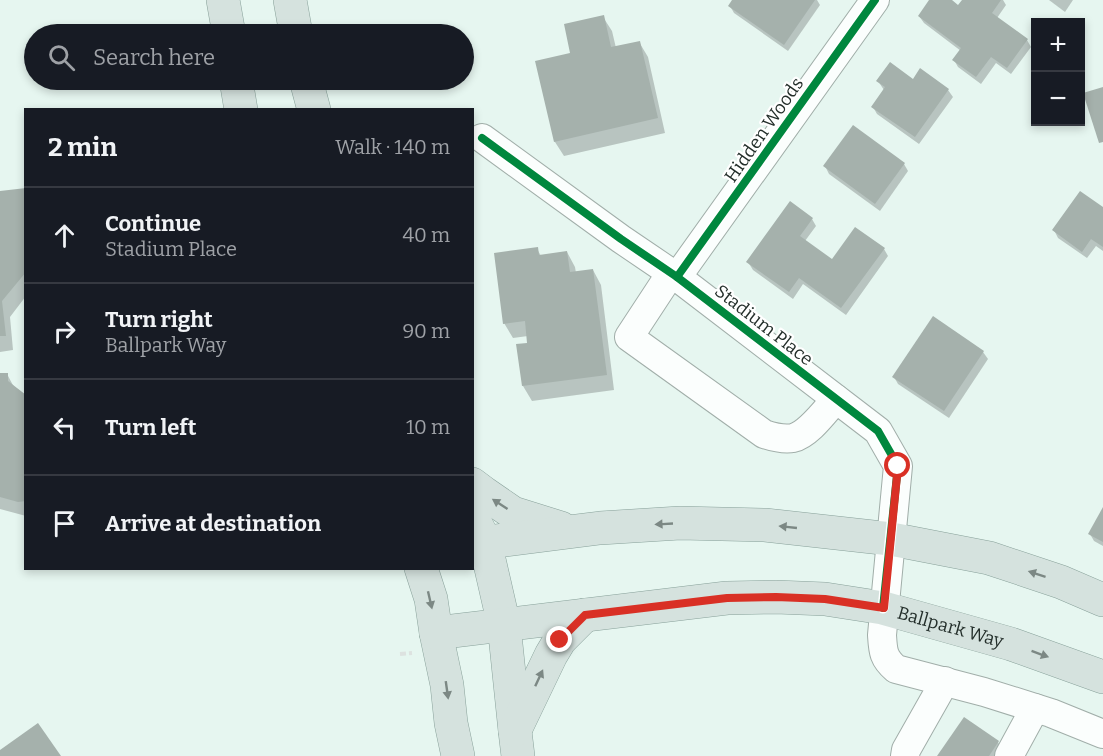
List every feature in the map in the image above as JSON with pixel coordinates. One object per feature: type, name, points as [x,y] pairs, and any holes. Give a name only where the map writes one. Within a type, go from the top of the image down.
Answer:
[{"type":"main road","points":[[223,0],[227,24]]},
{"type":"main road","points":[[290,0],[294,24]]},
{"type":"main road","points":[[238,90],[241,108]]},
{"type":"main road","points":[[309,90],[313,108]]},
{"type":"main road","points":[[474,486],[513,513],[571,532]]},
{"type":"main road","points":[[516,744],[504,625],[477,534],[571,532],[680,523],[765,525],[891,539],[989,558],[1061,582],[1103,600]]},
{"type":"main road","points":[[422,570],[431,599],[424,643],[447,684],[451,723],[458,756]]},
{"type":"main road","name":"Ballpark Way","points":[[424,643],[504,625],[727,598],[825,599],[884,608],[1011,644],[1103,677]]},
{"type":"main road","points":[[516,744],[551,655],[560,640],[585,615]]},
{"type":"street","name":"Hidden Woods","points":[[836,399],[805,432],[793,438],[779,438],[764,434],[629,337],[875,0]]},
{"type":"street","name":"Stadium Place","points":[[482,138],[674,275],[878,431],[898,466],[884,608],[883,651],[888,662],[896,669],[945,681]]},
{"type":"street","points":[[905,756],[906,750],[945,681],[1051,713],[1103,734]]},
{"type":"street","points":[[1009,756],[1035,708]]},
{"type":"path","points":[[399,655],[424,643]]},
{"type":"building","points":[[732,0],[815,0],[784,45],[728,6]]},
{"type":"building","points":[[929,0],[952,0],[958,5],[962,0],[1001,0],[992,13],[1028,39],[1007,68],[991,57],[976,77],[952,60],[961,48],[918,16]]},
{"type":"building","points":[[604,15],[611,47],[640,41],[658,118],[554,142],[535,61],[570,53],[564,24]]},
{"type":"building","points":[[890,62],[913,79],[920,68],[949,89],[915,137],[871,107],[885,87],[876,81]]},
{"type":"building","points":[[1103,87],[1103,142],[1099,143],[1085,99],[1085,92]]},
{"type":"building","points":[[853,125],[905,163],[875,204],[823,166]]},
{"type":"building","points":[[24,188],[24,274],[2,301],[6,336],[0,336],[0,191]]},
{"type":"building","points":[[1080,191],[1103,207],[1103,247],[1091,239],[1082,252],[1052,230]]},
{"type":"building","points":[[790,201],[813,218],[800,236],[832,259],[855,227],[885,248],[841,308],[799,278],[789,292],[746,262]]},
{"type":"building","points":[[538,247],[539,255],[567,251],[570,272],[593,269],[607,375],[522,386],[516,344],[527,343],[525,321],[503,324],[494,253]]},
{"type":"building","points":[[933,316],[984,351],[944,411],[892,377]]},
{"type":"building","points":[[0,373],[8,373],[8,381],[24,393],[24,501],[0,497]]},
{"type":"building","points":[[1103,507],[1103,542],[1088,534]]},
{"type":"building","points":[[964,717],[999,741],[989,756],[937,756]]},
{"type":"building","points":[[38,723],[61,756],[0,756],[0,750]]},
{"type":"cycle path","points":[[677,277],[875,0]]},
{"type":"cycle path","points":[[482,138],[677,277],[878,431],[898,466],[883,608]]},
{"type":"route","points":[[560,640],[585,615],[727,598],[825,599],[884,608],[898,466]]}]
